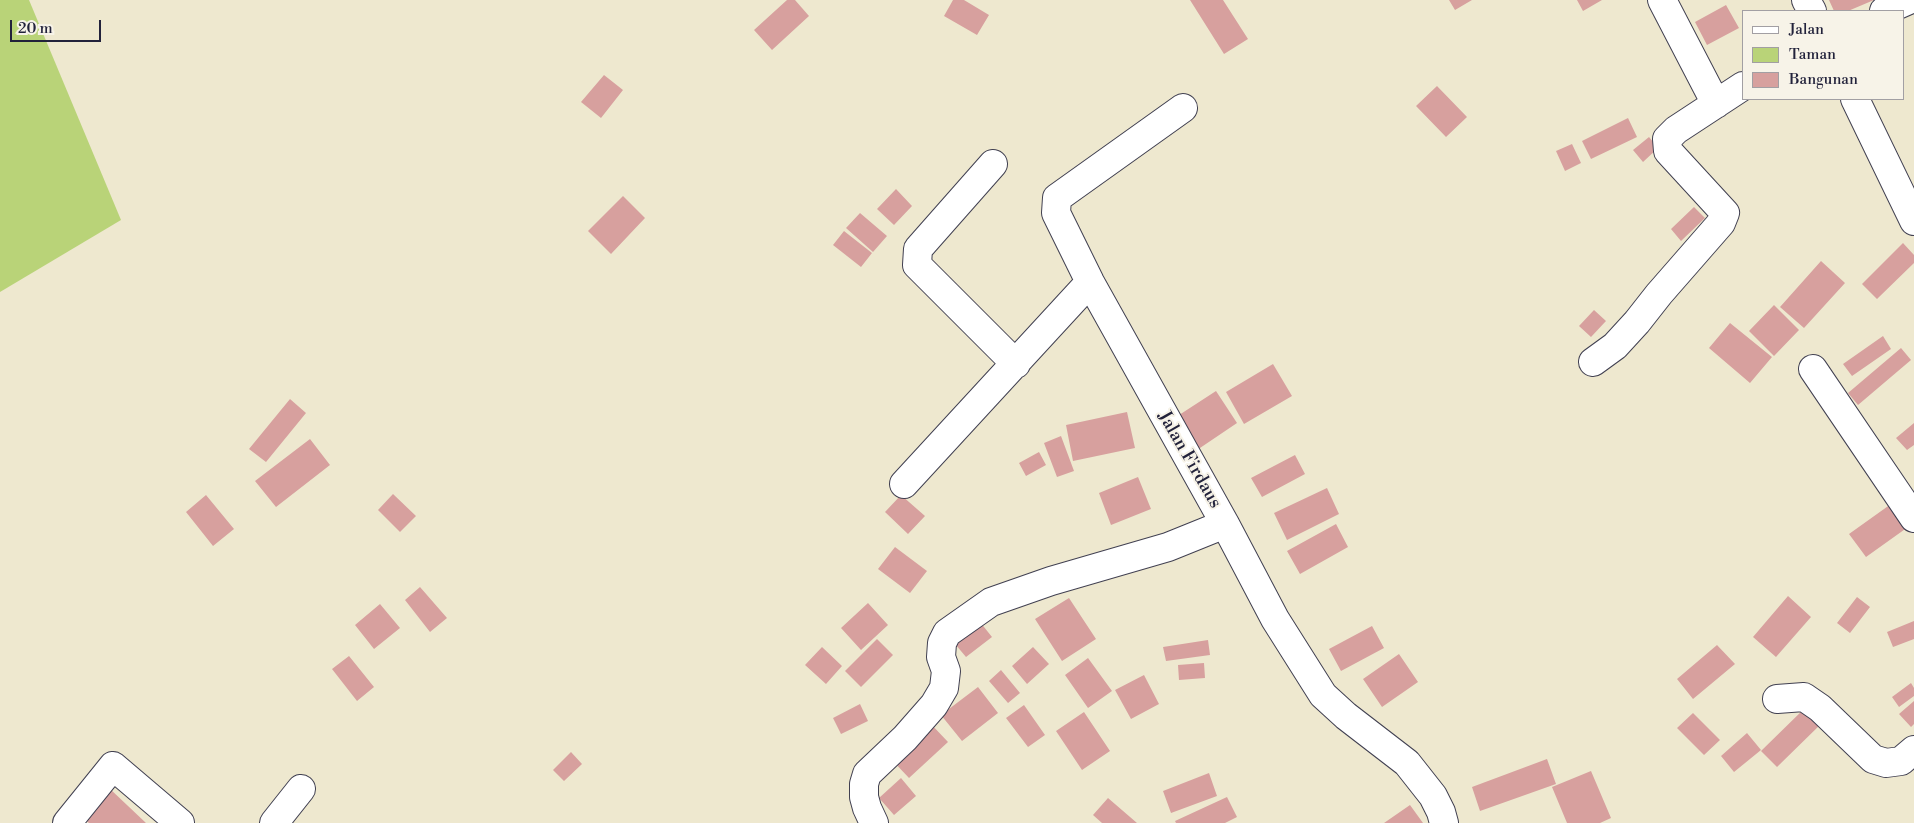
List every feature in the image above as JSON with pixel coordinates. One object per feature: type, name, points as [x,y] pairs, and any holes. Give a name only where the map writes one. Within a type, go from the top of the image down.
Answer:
[{"type":"street","points":[[1662,0],[1716,104]]},
{"type":"street","points":[[1886,10],[1909,0]]},
{"type":"street","points":[[1593,362],[1614,346],[1631,328],[1721,223],[1725,213],[1668,151],[1667,139],[1676,130],[1742,87]]},
{"type":"street","points":[[1855,100],[1914,221]]},
{"type":"street","name":"Jalan Firdaus","points":[[1183,108],[1057,198],[1056,213],[1090,282],[1225,524],[1275,619],[1323,695],[1346,716],[1407,763],[1433,796],[1444,823]]},
{"type":"street","points":[[993,164],[918,249],[917,265],[1016,364]]},
{"type":"street","points":[[904,484],[1090,282]]},
{"type":"street","points":[[1813,369],[1914,518]]},
{"type":"street","points":[[874,823],[864,797],[864,784],[867,774],[904,738],[937,700],[944,688],[946,671],[941,657],[941,650],[947,633],[991,602],[1051,581],[1168,547],[1225,524]]},
{"type":"street","points":[[1777,699],[1804,697],[1820,708],[1873,759],[1886,763],[1901,760],[1914,750]]},
{"type":"street","points":[[67,823],[113,766],[180,823]]},
{"type":"street","points":[[274,823],[301,789]]},
{"type":"green space","points":[[0,0],[29,0],[121,220],[0,292]]},
{"type":"building","points":[[787,0],[795,0],[809,16],[772,50],[754,30]]},
{"type":"building","points":[[953,0],[964,0],[989,15],[977,35],[944,16]]},
{"type":"building","points":[[1190,0],[1223,0],[1248,39],[1224,54]]},
{"type":"building","points":[[1449,0],[1472,0],[1455,10]]},
{"type":"building","points":[[1577,0],[1602,0],[1583,11]]},
{"type":"building","points":[[1829,0],[1874,0],[1850,10],[1834,10]]},
{"type":"building","points":[[1726,5],[1739,28],[1707,45],[1695,22]]},
{"type":"building","points":[[604,75],[623,90],[601,118],[581,102]]},
{"type":"building","points":[[1437,86],[1467,117],[1446,137],[1416,106]]},
{"type":"building","points":[[1628,118],[1637,137],[1591,159],[1582,141]]},
{"type":"building","points":[[1649,137],[1658,148],[1643,162],[1633,150]]},
{"type":"building","points":[[1572,144],[1581,163],[1565,171],[1556,151]]},
{"type":"building","points":[[896,189],[912,206],[894,225],[877,209]]},
{"type":"building","points":[[623,196],[645,218],[611,254],[588,231]]},
{"type":"building","points":[[1694,207],[1705,218],[1681,241],[1671,229]]},
{"type":"building","points":[[860,213],[887,236],[873,252],[846,228]]},
{"type":"building","points":[[844,231],[872,253],[861,267],[833,245]]},
{"type":"building","points":[[1903,243],[1914,255],[1914,263],[1877,299],[1862,284]]},
{"type":"building","points":[[1821,261],[1845,283],[1804,328],[1780,307]]},
{"type":"building","points":[[1774,305],[1799,330],[1774,356],[1749,331]]},
{"type":"building","points":[[1594,310],[1606,321],[1591,337],[1579,326]]},
{"type":"building","points":[[1730,323],[1772,357],[1750,383],[1709,348]]},
{"type":"building","points":[[1883,336],[1891,349],[1852,376],[1843,364]]},
{"type":"building","points":[[1901,348],[1911,360],[1858,405],[1848,393]]},
{"type":"building","points":[[1273,364],[1292,396],[1244,424],[1226,392]]},
{"type":"building","points":[[1216,391],[1237,423],[1197,450],[1176,417]]},
{"type":"building","points":[[290,399],[306,413],[266,462],[249,449]]},
{"type":"building","points":[[1127,412],[1135,448],[1073,461],[1066,425]]},
{"type":"building","points":[[1914,423],[1914,445],[1907,450],[1896,438]]},
{"type":"building","points":[[1061,436],[1074,471],[1057,477],[1044,443]]},
{"type":"building","points":[[310,439],[330,465],[276,507],[255,481]]},
{"type":"building","points":[[1039,452],[1046,465],[1026,476],[1019,463]]},
{"type":"building","points":[[1295,455],[1305,474],[1262,497],[1251,478]]},
{"type":"building","points":[[1138,477],[1151,509],[1111,525],[1099,493]]},
{"type":"building","points":[[1327,488],[1339,514],[1287,540],[1274,513]]},
{"type":"building","points":[[393,494],[416,516],[400,532],[378,510]]},
{"type":"building","points":[[206,495],[234,529],[213,546],[186,512]]},
{"type":"building","points":[[901,495],[925,516],[908,534],[885,512]]},
{"type":"building","points":[[1891,504],[1908,527],[1866,557],[1849,534]]},
{"type":"building","points":[[1336,524],[1348,547],[1300,574],[1287,551]]},
{"type":"building","points":[[895,547],[927,571],[910,593],[878,569]]},
{"type":"building","points":[[420,587],[447,618],[430,632],[405,600]]},
{"type":"building","points":[[1788,596],[1811,617],[1776,657],[1753,637]]},
{"type":"building","points":[[1857,597],[1870,607],[1850,633],[1837,623]]},
{"type":"building","points":[[1069,598],[1096,639],[1062,661],[1035,619]]},
{"type":"building","points":[[868,603],[888,625],[861,650],[841,628]]},
{"type":"building","points":[[380,604],[400,628],[374,649],[355,625]]},
{"type":"building","points":[[976,617],[992,637],[966,657],[950,638]]},
{"type":"building","points":[[1914,621],[1914,639],[1893,647],[1887,632]]},
{"type":"building","points":[[1372,626],[1384,648],[1341,671],[1329,649]]},
{"type":"building","points":[[877,639],[893,655],[861,687],[845,671]]},
{"type":"building","points":[[1208,640],[1210,655],[1166,661],[1163,647]]},
{"type":"building","points":[[1717,645],[1735,664],[1693,699],[1677,679]]},
{"type":"building","points":[[822,647],[842,666],[826,684],[805,665]]},
{"type":"building","points":[[1033,647],[1049,664],[1027,684],[1012,666]]},
{"type":"building","points":[[1399,654],[1418,682],[1382,707],[1363,679]]},
{"type":"building","points":[[349,656],[374,687],[357,701],[332,669]]},
{"type":"building","points":[[1088,658],[1112,691],[1088,708],[1065,675]]},
{"type":"building","points":[[1204,663],[1205,678],[1179,680],[1178,665]]},
{"type":"building","points":[[1001,670],[1020,693],[1008,703],[989,681]]},
{"type":"building","points":[[1144,675],[1159,704],[1131,719],[1115,690]]},
{"type":"building","points":[[1911,683],[1914,688],[1914,696],[1899,707],[1892,697]]},
{"type":"building","points":[[978,687],[998,713],[962,741],[941,715]]},
{"type":"building","points":[[1914,701],[1914,724],[1911,727],[1899,714]]},
{"type":"building","points":[[860,704],[868,721],[841,734],[833,718]]},
{"type":"building","points":[[1024,705],[1045,735],[1028,747],[1006,718]]},
{"type":"building","points":[[1807,706],[1823,722],[1777,767],[1761,751]]},
{"type":"building","points":[[1084,712],[1110,751],[1082,770],[1056,731]]},
{"type":"building","points":[[1693,713],[1720,740],[1704,755],[1677,728]]},
{"type":"building","points":[[930,723],[948,742],[909,778],[891,759]]},
{"type":"building","points":[[1747,733],[1761,750],[1734,772],[1721,756]]},
{"type":"building","points":[[571,752],[582,764],[564,781],[553,770]]},
{"type":"building","points":[[1547,759],[1556,784],[1480,811],[1472,787]]},
{"type":"building","points":[[1591,771],[1611,818],[1600,823],[1567,823],[1552,787]]},
{"type":"building","points":[[1209,773],[1217,796],[1171,813],[1163,791]]},
{"type":"building","points":[[901,778],[916,796],[894,815],[879,798]]},
{"type":"building","points":[[109,788],[146,823],[89,823],[82,817]]},
{"type":"building","points":[[1227,797],[1237,817],[1225,823],[1176,823],[1175,821]]},
{"type":"building","points":[[1108,798],[1137,823],[1102,823],[1093,815]]},
{"type":"building","points":[[1410,805],[1423,823],[1384,823]]}]
